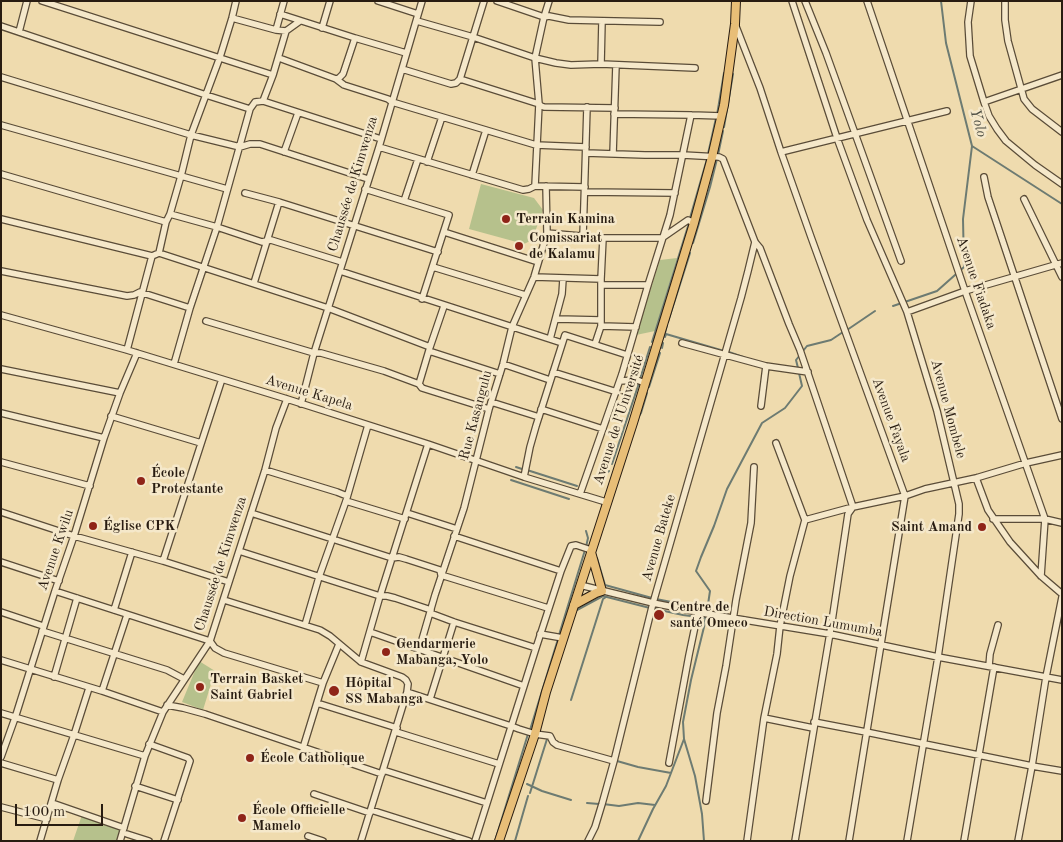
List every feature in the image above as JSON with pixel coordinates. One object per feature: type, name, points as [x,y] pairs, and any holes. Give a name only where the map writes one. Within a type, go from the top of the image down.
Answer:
[{"type":"main road","name":"Avenue de l’Université","points":[[499,841],[535,734],[546,692],[645,383],[694,222],[722,116],[735,24],[736,1]]},
{"type":"main road","points":[[574,605],[602,591],[591,550]]},
{"type":"street","points":[[19,32],[27,1]]},
{"type":"street","points":[[42,1],[274,75]]},
{"type":"street","points":[[159,253],[191,135],[220,58],[236,1]]},
{"type":"street","points":[[276,30],[284,1]]},
{"type":"street","points":[[322,28],[330,1]]},
{"type":"street","points":[[378,1],[418,18],[473,37],[535,58],[562,64],[695,68]]},
{"type":"street","name":"Chaussée de Kimwenza","points":[[301,404],[314,354],[379,147],[422,1]]},
{"type":"street","points":[[402,69],[451,84],[460,80],[484,1]]},
{"type":"street","points":[[497,1],[544,16],[570,20],[660,22]]},
{"type":"street","points":[[535,186],[538,104],[535,58],[549,1]]},
{"type":"street","name":"Avenue Mombele","points":[[792,1],[837,138],[868,220],[907,312],[937,411],[960,504],[938,657],[907,841]]},
{"type":"street","points":[[805,1],[826,53],[901,261]]},
{"type":"street","name":"Avenue Fiadaka","points":[[867,1],[965,291],[1045,519],[1042,576]]},
{"type":"street","points":[[971,1],[968,22],[970,56],[989,116],[1006,141],[1062,184]]},
{"type":"street","points":[[1005,1],[1008,40],[1024,99],[1028,105],[1062,132]]},
{"type":"street","points":[[280,14],[406,53]]},
{"type":"street","points":[[232,18],[286,31]]},
{"type":"street","points":[[263,101],[274,75],[286,31],[300,21]]},
{"type":"street","points":[[601,64],[602,21]]},
{"type":"street","name":"Avenue Fayala","points":[[735,24],[760,88],[842,324],[905,496],[849,841]]},
{"type":"street","points":[[1,26],[250,109]]},
{"type":"street","points":[[336,79],[343,74],[354,38]]},
{"type":"street","points":[[279,58],[336,79],[344,85],[392,102],[536,146],[613,154],[719,157],[723,160],[754,242],[760,248],[803,356],[802,371],[853,506]]},
{"type":"street","points":[[613,154],[616,65]]},
{"type":"street","points":[[984,102],[1062,75]]},
{"type":"street","points":[[1,77],[191,135],[240,147],[260,144],[368,179]]},
{"type":"street","points":[[460,80],[544,107],[587,107],[614,111],[722,116]]},
{"type":"street","points":[[174,364],[190,308],[217,227],[250,109],[255,102],[263,101],[381,139]]},
{"type":"street","points":[[583,236],[587,107]]},
{"type":"street","points":[[781,152],[947,111]]},
{"type":"street","points":[[284,152],[298,112]]},
{"type":"street","points":[[580,494],[620,381],[670,215],[691,115]]},
{"type":"street","points":[[427,162],[442,117]]},
{"type":"street","points":[[1,125],[227,189]]},
{"type":"street","points":[[472,175],[486,130]]},
{"type":"street","points":[[379,147],[523,190],[535,186],[546,186],[585,190],[675,193]]},
{"type":"street","points":[[404,201],[418,159]]},
{"type":"street","points":[[1,174],[166,222]]},
{"type":"street","points":[[984,177],[988,197],[1062,419]]},
{"type":"street","name":"Rue Kasangulu","points":[[419,650],[464,508],[512,327],[534,276],[547,233],[546,186]]},
{"type":"street","points":[[365,189],[449,215],[422,299]]},
{"type":"street","points":[[245,193],[438,252]]},
{"type":"street","points":[[1024,199],[1059,263],[1062,277]]},
{"type":"street","points":[[254,283],[279,202]]},
{"type":"street","points":[[170,214],[262,242],[271,240],[342,262]]},
{"type":"street","points":[[1,219],[152,256],[159,253],[328,308],[430,349],[500,374]]},
{"type":"street","points":[[547,233],[603,238],[662,238],[688,220],[694,222]]},
{"type":"street","points":[[444,232],[538,262]]},
{"type":"street","points":[[595,344],[601,323],[603,238]]},
{"type":"street","name":"Avenue Bateke","points":[[588,841],[602,804],[614,761],[653,603],[725,354],[754,242]]},
{"type":"street","points":[[127,350],[152,256]]},
{"type":"street","points":[[907,312],[965,291],[1059,263]]},
{"type":"street","points":[[433,267],[525,295]]},
{"type":"street","points":[[1,271],[127,296],[140,292],[190,308]]},
{"type":"street","points":[[340,271],[562,344]]},
{"type":"street","points":[[534,276],[648,286]]},
{"type":"street","points":[[550,340],[557,319],[563,279]]},
{"type":"street","points":[[419,384],[444,306]]},
{"type":"street","name":"Avenue Kapela","points":[[1,315],[174,364],[606,502]]},
{"type":"street","points":[[557,319],[636,327]]},
{"type":"street","points":[[206,321],[314,354],[321,353],[338,357],[384,371],[419,384],[422,388],[489,409]]},
{"type":"street","points":[[524,477],[530,447],[565,335],[627,355]]},
{"type":"street","points":[[682,343],[766,366],[802,371]]},
{"type":"street","name":"Avenue Kwilu","points":[[1,757],[74,536],[111,416],[137,353]]},
{"type":"street","points":[[502,364],[550,380]]},
{"type":"street","points":[[760,406],[766,366]]},
{"type":"street","points":[[1,368],[120,393]]},
{"type":"street","points":[[553,372],[616,392]]},
{"type":"street","points":[[163,561],[222,379]]},
{"type":"street","points":[[620,381],[637,380],[645,383]]},
{"type":"street","name":"Chaussée de Kimwenza","points":[[120,841],[126,831],[135,786],[149,744],[163,712],[210,641],[276,428],[287,399]]},
{"type":"street","points":[[491,402],[539,417]]},
{"type":"street","points":[[541,409],[603,429]]},
{"type":"street","points":[[1,413],[104,438]]},
{"type":"street","points":[[111,416],[201,443]]},
{"type":"street","points":[[304,625],[333,540],[368,425]]},
{"type":"street","points":[[747,841],[764,718],[780,626],[804,520],[776,443]]},
{"type":"street","points":[[361,662],[428,444]]},
{"type":"street","points":[[804,520],[853,506],[954,484],[1026,463],[1062,455]]},
{"type":"street","points":[[1,462],[90,486]]},
{"type":"street","points":[[706,801],[717,713],[751,523],[754,467]]},
{"type":"street","points":[[264,470],[337,492],[346,498],[406,516],[457,528]]},
{"type":"street","points":[[976,478],[993,520],[1010,542],[1062,596],[1018,841]]},
{"type":"street","points":[[795,841],[848,514],[853,506]]},
{"type":"street","points":[[1,512],[74,536],[229,582]]},
{"type":"street","points":[[251,513],[392,558],[406,559],[440,570],[442,575],[548,608]]},
{"type":"street","points":[[993,520],[1045,519],[1062,523]]},
{"type":"street","points":[[454,536],[561,570]]},
{"type":"street","points":[[475,841],[561,570],[571,546],[581,546],[591,550]]},
{"type":"street","points":[[239,551],[380,596],[395,598],[454,622],[536,648]]},
{"type":"street","points":[[114,610],[132,552]]},
{"type":"street","points":[[1,562],[59,581]]},
{"type":"street","name":"Direction Lumumba","points":[[580,585],[708,614],[830,634],[938,657],[1062,680]]},
{"type":"street","points":[[55,592],[210,641],[215,648],[224,653],[323,683]]},
{"type":"street","points":[[54,677],[77,598]]},
{"type":"street","points":[[224,600],[325,633],[361,662],[406,680],[408,684],[407,692],[361,841]]},
{"type":"street","points":[[1,612],[65,638],[167,670],[184,679]]},
{"type":"street","points":[[669,763],[689,655],[700,612]]},
{"type":"street","points":[[102,691],[127,614]]},
{"type":"street","points":[[430,699],[454,622]]},
{"type":"street","points":[[964,841],[991,667],[990,654],[998,625]]},
{"type":"street","points":[[370,632],[524,686]]},
{"type":"street","points":[[540,634],[563,638]]},
{"type":"street","points":[[303,748],[323,683],[339,644]]},
{"type":"street","points":[[1,660],[163,712]]},
{"type":"street","points":[[40,841],[89,688]]},
{"type":"street","points":[[407,692],[535,734],[550,736],[557,745],[614,761]]},
{"type":"street","points":[[317,703],[499,764]]},
{"type":"street","points":[[167,705],[205,714],[303,748],[487,803]]},
{"type":"street","points":[[1,713],[145,756]]},
{"type":"street","points":[[764,718],[866,732],[1062,771]]},
{"type":"street","points":[[149,744],[190,759],[190,764],[164,841]]},
{"type":"street","points":[[1,763],[58,780]]},
{"type":"street","points":[[135,786],[178,800]]},
{"type":"street","points":[[314,794],[469,841]]},
{"type":"street","points":[[52,803],[149,841]]},
{"type":"street","points":[[1,807],[47,820]]},
{"type":"street","points":[[126,831],[130,841]]},
{"type":"street","points":[[308,836],[323,841]]},
{"type":"green space","name":"Terrain Kamina","points":[[481,184],[534,198],[543,210],[532,240],[524,244],[469,229]]},
{"type":"green space","points":[[677,258],[655,331],[636,335],[660,260]]},
{"type":"green space","name":"Terrain Basket Saint Gabriel","points":[[199,661],[215,671],[203,710],[182,702]]},
{"type":"green space","points":[[82,815],[122,828],[118,841],[73,841]]},
{"type":"waterway","name":"Yolo","points":[[941,1],[946,43],[972,146],[1062,204]]},
{"type":"waterway","points":[[717,115],[724,73]]},
{"type":"waterway","points":[[724,127],[733,74]]},
{"type":"waterway","points":[[708,154],[716,118]]},
{"type":"waterway","points":[[718,155],[723,131]]},
{"type":"waterway","points":[[893,306],[937,291],[964,267],[963,219],[972,146]]},
{"type":"waterway","points":[[690,218],[707,159]]},
{"type":"waterway","points":[[693,243],[717,159]]},
{"type":"waterway","points":[[652,342],[689,223]]},
{"type":"waterway","points":[[668,322],[690,253]]},
{"type":"waterway","points":[[847,330],[875,311]]},
{"type":"waterway","points":[[666,334],[667,325]]},
{"type":"waterway","points":[[803,351],[807,346],[831,340],[843,332]]},
{"type":"waterway","points":[[665,337],[666,334],[724,351]]},
{"type":"waterway","points":[[662,348],[663,343]]},
{"type":"waterway","points":[[640,379],[650,347]]},
{"type":"waterway","points":[[726,351],[743,357]]},
{"type":"waterway","points":[[649,387],[660,353]]},
{"type":"waterway","points":[[798,368],[796,360],[800,355]]},
{"type":"waterway","points":[[707,611],[710,591],[696,571],[727,489],[762,423],[785,408],[802,386],[799,373]]},
{"type":"waterway","points":[[612,464],[639,383]]},
{"type":"waterway","points":[[639,416],[647,393]]},
{"type":"waterway","points":[[516,467],[525,470]]},
{"type":"waterway","points":[[527,470],[577,486]]},
{"type":"waterway","points":[[604,476],[609,471]]},
{"type":"waterway","points":[[511,480],[569,499]]},
{"type":"waterway","points":[[586,531],[588,538],[586,547]]},
{"type":"waterway","points":[[559,635],[585,550]]},
{"type":"waterway","points":[[597,558],[605,585],[652,598]]},
{"type":"waterway","points":[[577,610],[603,596],[650,608]]},
{"type":"waterway","points":[[571,700],[603,599],[606,597]]},
{"type":"waterway","points":[[656,599],[707,609]]},
{"type":"waterway","points":[[655,609],[706,618]]},
{"type":"waterway","points":[[704,841],[702,814],[695,776],[684,739],[683,722],[706,616]]},
{"type":"waterway","points":[[530,730],[558,639]]},
{"type":"waterway","points":[[495,841],[528,734]]},
{"type":"waterway","points":[[530,793],[547,739]]},
{"type":"waterway","points":[[638,841],[666,786],[684,739]]},
{"type":"waterway","points":[[617,761],[671,773]]},
{"type":"waterway","points":[[527,784],[571,800]]},
{"type":"waterway","points":[[515,841],[528,796]]},
{"type":"waterway","points":[[587,803],[599,804]]},
{"type":"waterway","points":[[603,804],[619,806],[638,803],[655,805]]},
{"type":"place","name":"Terrain Kamina","points":[[506,219]]},
{"type":"place","name":"Comissariat de Kalamu","points":[[519,246]]},
{"type":"place","name":"École Protestante","points":[[141,481]]},
{"type":"place","name":"Église CPK","points":[[93,526]]},
{"type":"place","name":"Saint Amand","points":[[982,527]]},
{"type":"place","name":"Centre de santé Omeco","points":[[659,615]]},
{"type":"place","name":"Gendarmerie Mabanga, Yolo","points":[[386,652]]},
{"type":"place","name":"Terrain Basket Saint Gabriel","points":[[200,687]]},
{"type":"place","name":"Hôpital SS Mabanga","points":[[334,691]]},
{"type":"place","name":"École Catholique","points":[[250,758]]},
{"type":"place","name":"École Officielle Mamelo","points":[[242,818]]}]
